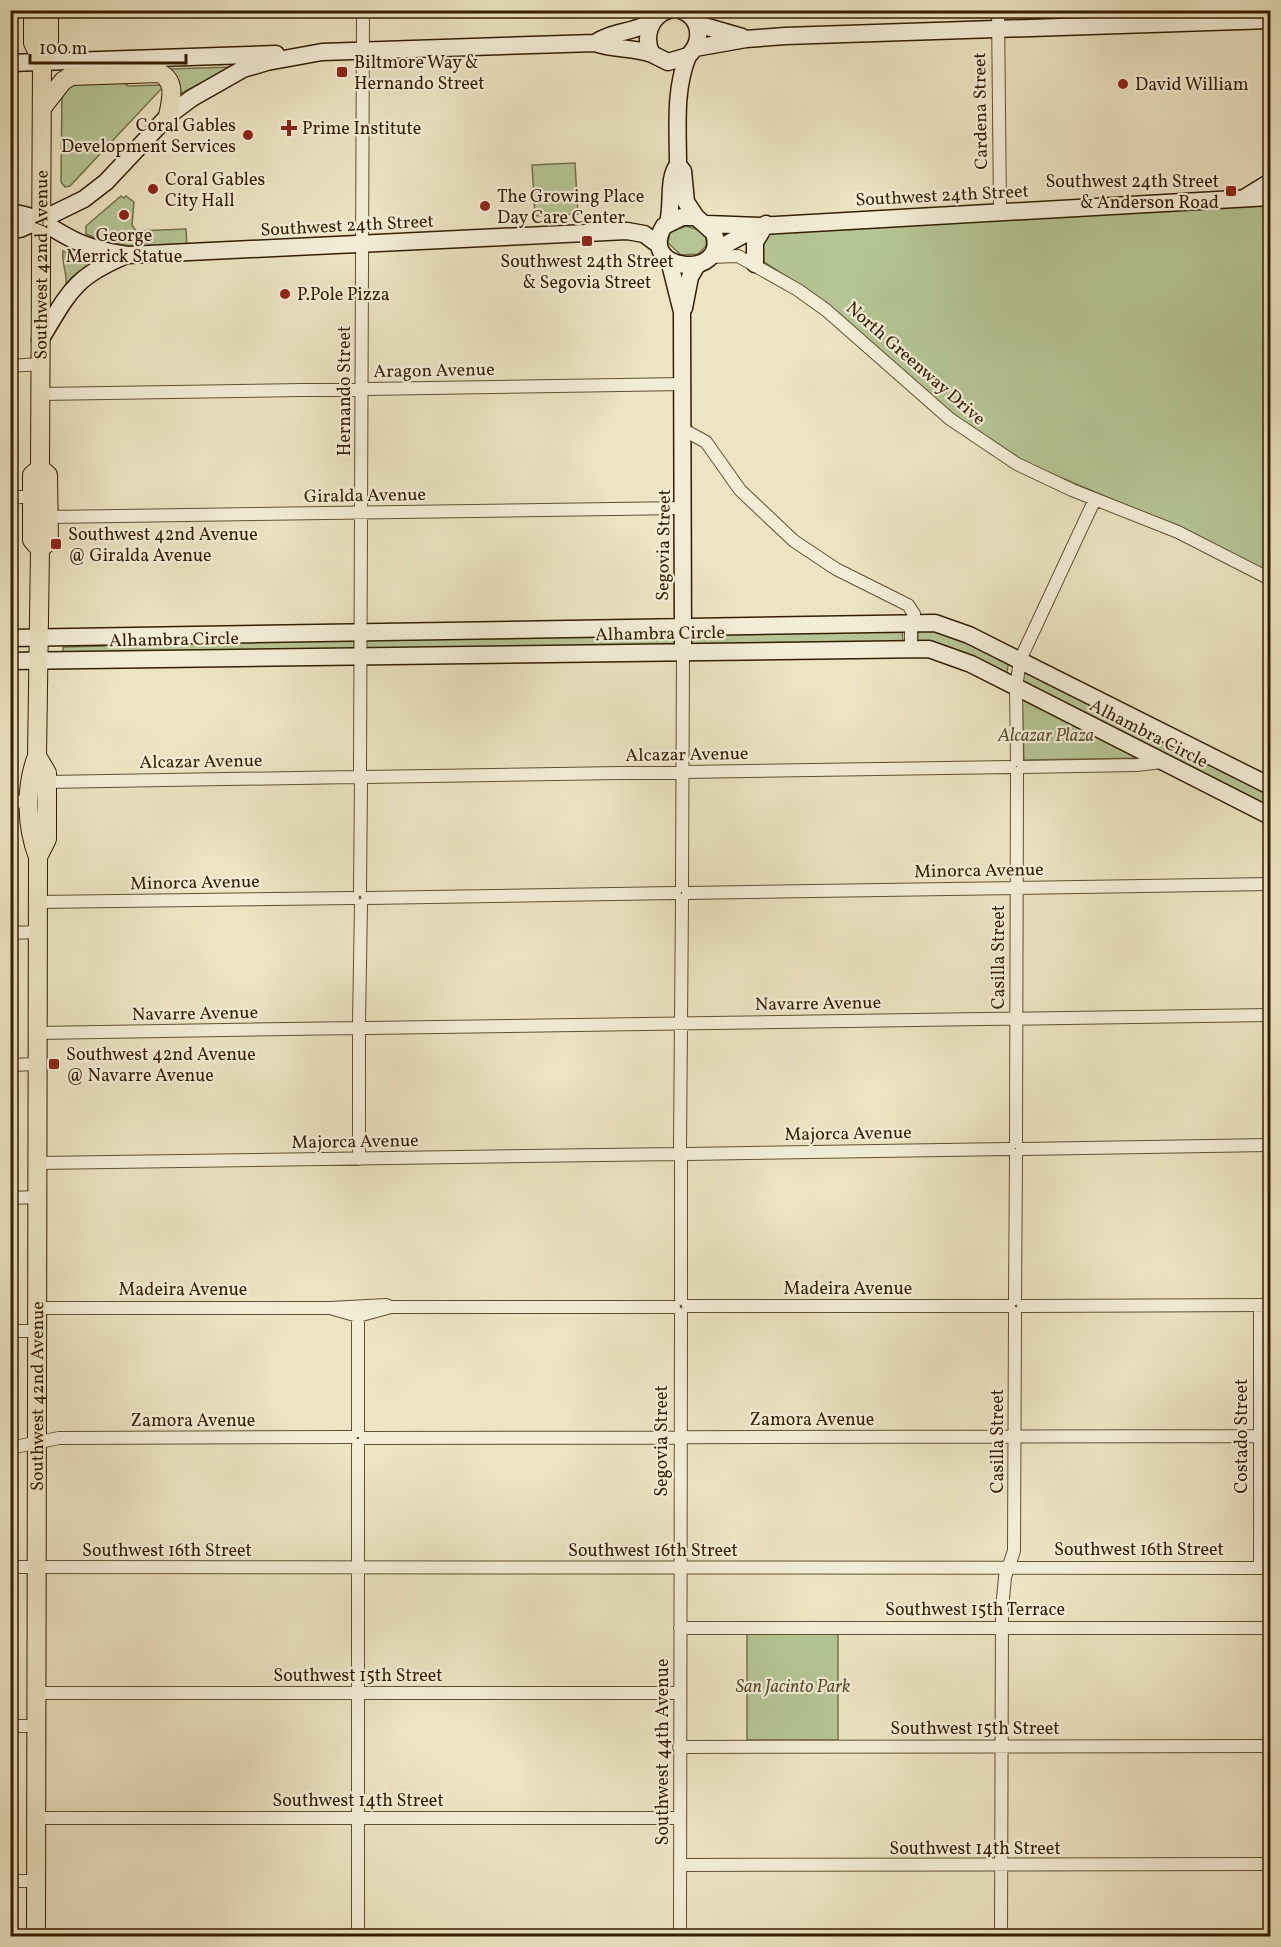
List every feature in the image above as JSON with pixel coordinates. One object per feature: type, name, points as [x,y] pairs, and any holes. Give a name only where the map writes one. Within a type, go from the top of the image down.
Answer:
[{"type":"main road","name":"Southwest 42nd Avenue","points":[[33,10],[33,43],[42,61]]},
{"type":"main road","name":"Southwest 42nd Avenue","points":[[36,1936],[35,1308],[38,856],[30,836],[30,775],[37,756],[39,637],[44,545],[49,518],[48,475],[40,468],[40,340],[42,61],[49,42],[49,10]]},
{"type":"main road","points":[[42,108],[63,81],[71,76],[160,73],[167,76],[172,87],[168,116]]},
{"type":"main road","name":"Southwest 42nd Avenue","points":[[40,468],[32,475],[32,540],[44,545]]},
{"type":"main road","name":"Southwest 42nd Avenue","points":[[37,756],[47,773],[47,838],[38,856]]},
{"type":"main road","points":[[30,801],[39,816],[40,835],[47,838]]},
{"type":"street","name":"Hernando Street","points":[[359,1159],[363,10]]},
{"type":"street","name":"Cardena Street","points":[[998,10],[1000,211]]},
{"type":"street","points":[[596,43],[606,36],[635,31],[660,14]]},
{"type":"street","points":[[660,14],[648,42],[669,79],[671,100],[677,107]]},
{"type":"street","points":[[689,15],[746,39]]},
{"type":"street","points":[[689,15],[699,38],[682,75],[681,100],[677,107],[678,165],[683,171],[686,202],[709,241]]},
{"type":"street","points":[[10,63],[596,43],[607,47],[635,48],[674,62],[692,52],[746,39],[1264,20],[1270,33]]},
{"type":"street","points":[[10,229],[20,229],[41,220],[96,191],[168,116],[202,92],[243,69],[321,52]]},
{"type":"street","points":[[678,165],[673,171],[672,203],[668,222],[661,231],[658,245],[669,260],[686,266],[709,241]]},
{"type":"street","points":[[1243,198],[1270,182]]},
{"type":"street","name":"Southwest 24th Street","points":[[709,241],[763,225],[1270,197]]},
{"type":"street","name":"Southwest 24th Street","points":[[10,213],[20,213],[41,220],[89,246],[128,255],[627,231],[644,234],[658,245]]},
{"type":"street","points":[[668,222],[682,217],[709,241]]},
{"type":"street","points":[[755,264],[755,242],[763,225]]},
{"type":"street","name":"Southwest 24th Street","points":[[709,241],[763,225]]},
{"type":"street","name":"North Greenway Drive","points":[[709,241],[738,256]]},
{"type":"street","name":"North Greenway Drive","points":[[709,241],[755,264],[826,310],[969,433],[1032,471],[1197,540],[1270,579]]},
{"type":"street","name":"Segovia Street","points":[[682,312],[690,277],[709,241]]},
{"type":"street","points":[[40,340],[72,288],[98,268],[128,255]]},
{"type":"street","name":"Segovia Street","points":[[669,260],[682,312],[684,384],[680,1568]]},
{"type":"street","points":[[10,366],[40,364]]},
{"type":"street","name":"Aragon Avenue","points":[[40,394],[684,384]]},
{"type":"street","points":[[684,436],[708,448],[740,490],[787,535],[836,569],[912,610],[914,614],[911,622],[911,648]]},
{"type":"street","points":[[10,498],[32,496]]},
{"type":"street","name":"Casilla Street","points":[[1001,1936],[1002,1628],[1004,1587],[1014,1551],[1016,687],[1020,660],[1095,499]]},
{"type":"street","name":"Giralda Avenue","points":[[49,518],[683,508]]},
{"type":"street","name":"Alhambra Circle","points":[[10,638],[935,623],[960,630],[1270,786]]},
{"type":"street","name":"Alhambra Circle","points":[[10,661],[911,648],[952,656],[1270,816]]},
{"type":"street","name":"Alcazar Avenue","points":[[47,782],[1137,765],[1162,762]]},
{"type":"street","points":[[10,802],[30,801]]},
{"type":"street","name":"Minorca Avenue","points":[[37,902],[1270,884]]},
{"type":"street","points":[[10,933],[37,932]]},
{"type":"street","name":"Navarre Avenue","points":[[37,1033],[1270,1015]]},
{"type":"street","points":[[10,1065],[37,1065]]},
{"type":"street","name":"Majorca Avenue","points":[[37,1163],[1270,1145]]},
{"type":"street","points":[[10,1198],[36,1197]]},
{"type":"street","name":"Madeira Avenue","points":[[35,1308],[330,1308],[358,1312],[391,1307],[1265,1305]]},
{"type":"street","name":"Costado Street","points":[[1265,1305],[1259,1436],[1265,1568]]},
{"type":"street","points":[[358,1312],[358,1936]]},
{"type":"street","points":[[10,1331],[35,1331]]},
{"type":"street","name":"Zamora Avenue","points":[[10,1448],[59,1438],[1259,1436]]},
{"type":"street","name":"Southwest 16th Street","points":[[10,1567],[1265,1568]]},
{"type":"street","name":"Southwest 44th Avenue","points":[[680,1568],[680,1936]]},
{"type":"street","name":"Southwest 15th Terrace","points":[[680,1628],[1270,1628]]},
{"type":"street","name":"Southwest 15th Street","points":[[35,1693],[680,1693]]},
{"type":"street","points":[[10,1726],[35,1726]]},
{"type":"street","name":"Southwest 15th Street","points":[[680,1747],[1270,1746]]},
{"type":"street","name":"Southwest 14th Street","points":[[36,1818],[680,1818]]},
{"type":"street","name":"Southwest 14th Street","points":[[680,1865],[1270,1864]]},
{"type":"street","points":[[10,1881],[36,1881]]},
{"type":"green space","points":[[231,68],[176,96],[169,69]]},
{"type":"green space","points":[[120,79],[128,86],[160,85],[162,88],[70,186],[65,187],[61,182],[62,91],[74,83]]},
{"type":"green space","points":[[575,163],[578,214],[535,216],[532,165]]},
{"type":"green space","points":[[121,196],[124,198],[126,196],[134,202],[132,225],[136,231],[186,229],[187,247],[123,245],[86,234],[86,226]]},
{"type":"green space","points":[[1270,205],[1270,574],[1188,531],[1026,463],[981,435],[934,399],[822,300],[764,262],[758,249],[770,233]]},
{"type":"green space","points":[[686,226],[699,230],[706,238],[706,246],[698,254],[681,255],[668,243],[670,232]]},
{"type":"green space","points":[[63,251],[73,256],[78,251],[105,259],[66,285]]},
{"type":"green space","points":[[902,626],[903,643],[689,647],[689,630]]},
{"type":"green space","points":[[918,626],[952,631],[1009,661],[1006,677],[918,643]]},
{"type":"green space","points":[[675,630],[676,647],[366,651],[365,637]]},
{"type":"green space","points":[[354,636],[354,651],[63,656],[63,647],[104,646],[118,641]]},
{"type":"green space","points":[[1023,667],[1270,791],[1270,810],[1022,683]]},
{"type":"green space","name":"Alcazar Plaza","points":[[1022,696],[1149,758],[1024,760]]},
{"type":"green space","name":"San Jacinto Park","points":[[747,1633],[838,1633],[838,1740],[747,1740]]},
{"type":"place","name":"Biltmore Way & Hernando Street","points":[[342,72]]},
{"type":"place","name":"David William","points":[[1123,84]]},
{"type":"place","name":"Prime Institute","points":[[289,128]]},
{"type":"place","name":"Coral Gables Development Services","points":[[248,135]]},
{"type":"place","name":"Coral Gables City Hall","points":[[153,189]]},
{"type":"place","name":"Southwest 24th Street & Anderson Road","points":[[1231,191]]},
{"type":"place","name":"The Growing Place Day Care Center","points":[[485,206]]},
{"type":"place","name":"George Merrick Statue","points":[[124,215]]},
{"type":"place","name":"Southwest 24th Street & Segovia Street","points":[[587,241]]},
{"type":"place","name":"P.Pole Pizza","points":[[285,294]]},
{"type":"place","name":"Southwest 42nd Avenue @ Giralda Avenue","points":[[56,544]]},
{"type":"place","name":"Southwest 42nd Avenue @ Navarre Avenue","points":[[54,1064]]}]
